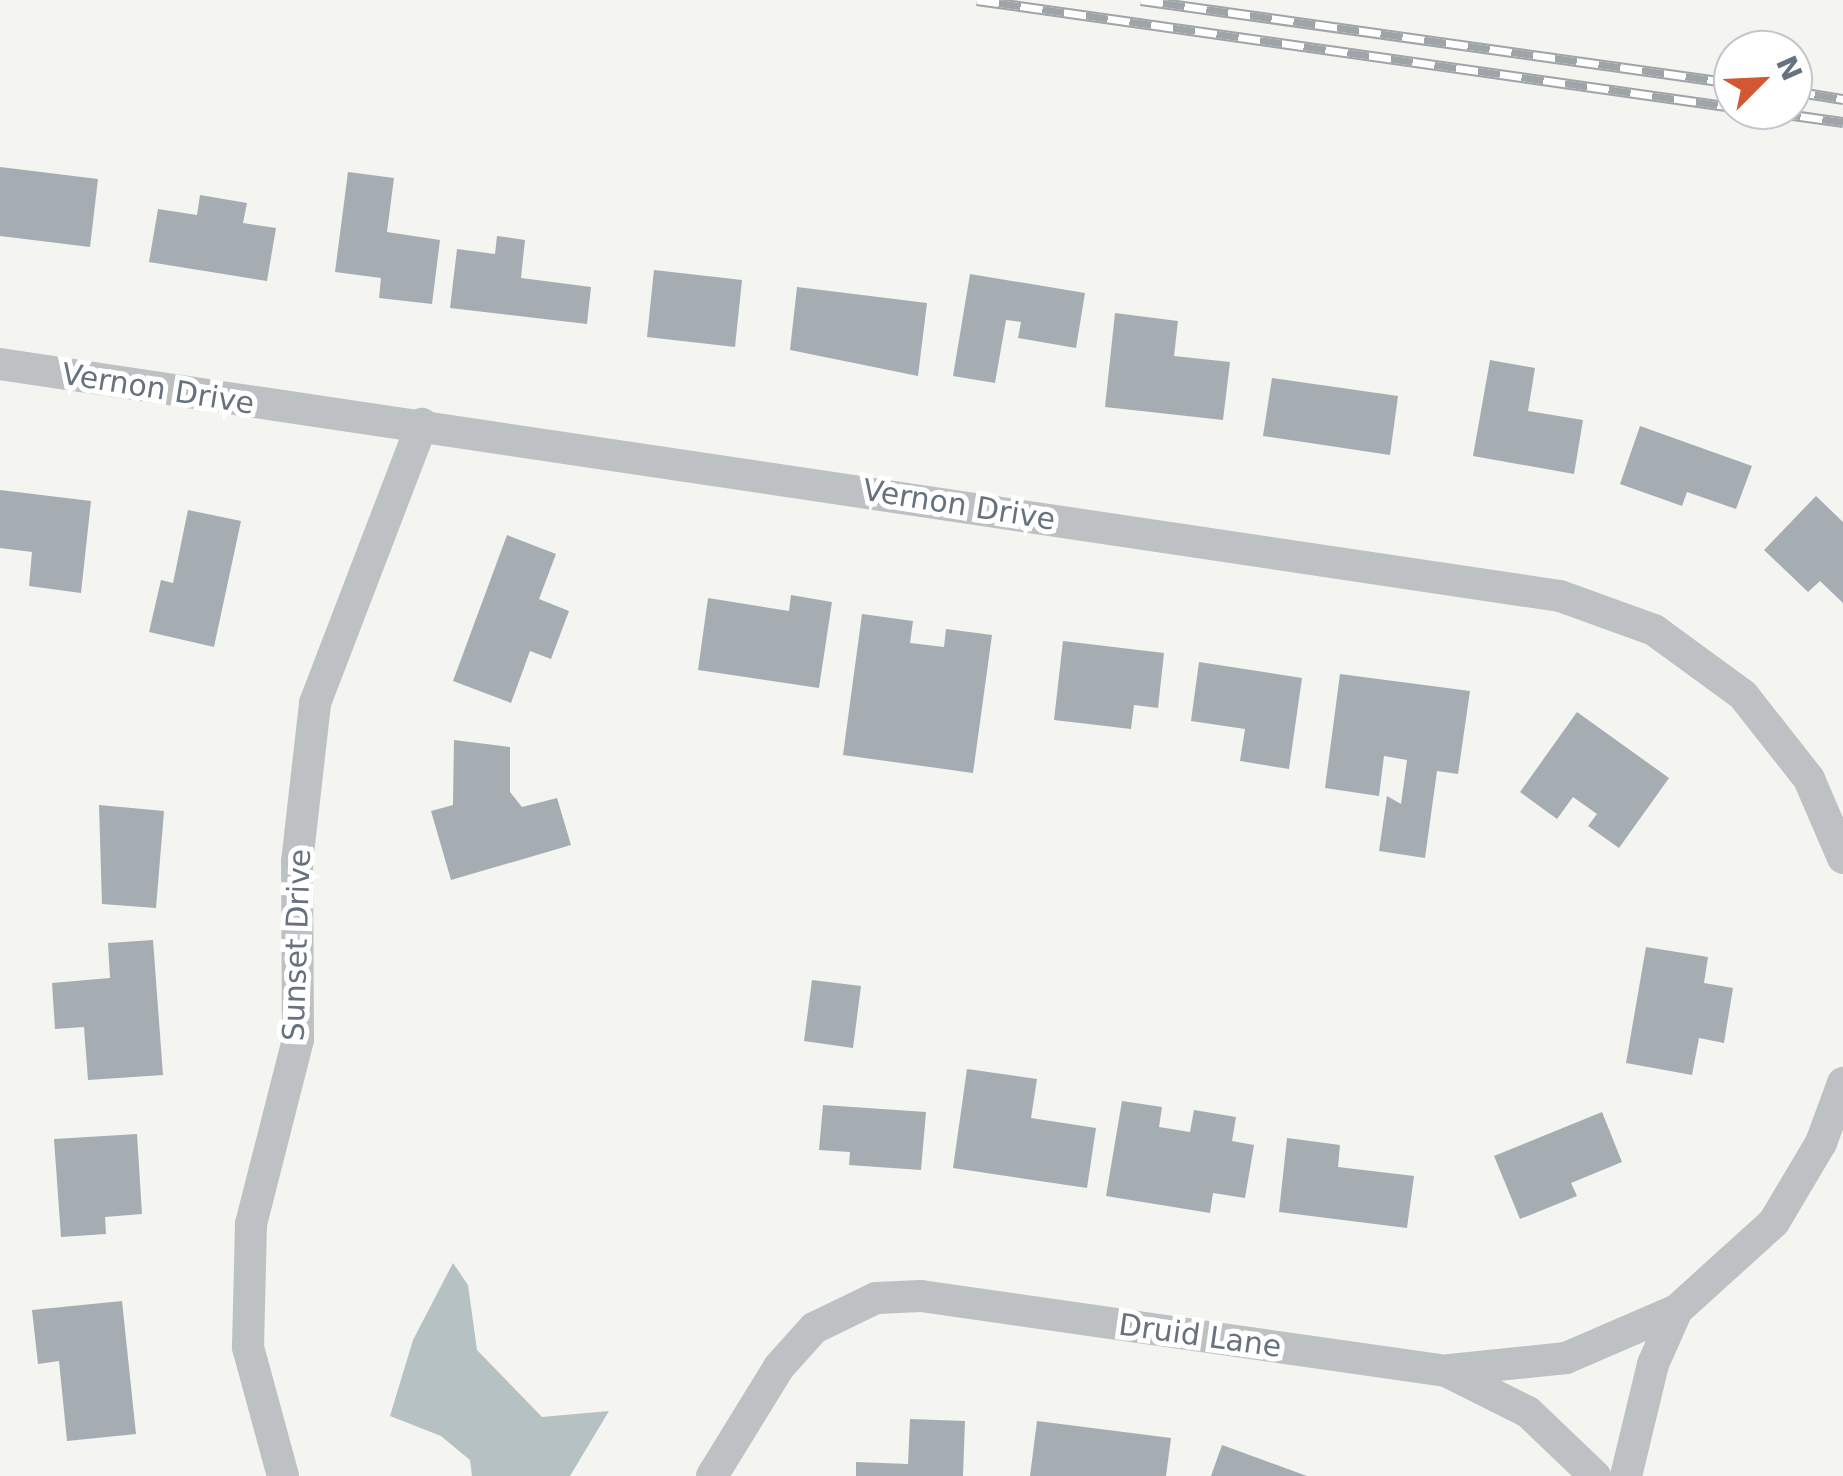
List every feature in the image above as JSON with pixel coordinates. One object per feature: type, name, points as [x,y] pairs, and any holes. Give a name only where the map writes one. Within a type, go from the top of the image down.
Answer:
[{"type":"street","name":"Vernon Drive","points":[[0,364],[1560,596],[1654,630],[1706,665],[1772,725],[1830,818],[1843,858]]},
{"type":"street","name":"Sunset Drive","points":[[283,1476],[248,1347],[252,1224],[298,1040],[297,862],[315,702],[422,424]]},
{"type":"street","points":[[1446,1370],[1566,1358],[1678,1310],[1774,1222],[1821,1143],[1843,1083]]},
{"type":"street","name":"Druid Lane","points":[[712,1476],[779,1366],[838,1311],[920,1296],[1446,1370],[1550,1428],[1595,1476]]},
{"type":"street","points":[[1626,1476],[1648,1380],[1678,1310]]},
{"type":"shaded area","points":[[453,1263],[468,1285],[477,1350],[542,1417],[609,1411],[570,1476],[472,1476],[470,1460],[441,1436],[390,1416],[413,1340]]},
{"type":"building","points":[[0,167],[98,179],[90,247],[0,236]]},
{"type":"building","points":[[348,172],[394,178],[387,232],[440,240],[432,304],[379,298],[381,278],[335,272]]},
{"type":"building","points":[[200,195],[247,203],[243,223],[276,228],[267,281],[149,262],[158,209],[197,215]]},
{"type":"building","points":[[497,236],[525,240],[521,278],[591,287],[587,324],[450,308],[457,249],[495,254]]},
{"type":"building","points":[[654,270],[742,280],[735,347],[647,337]]},
{"type":"building","points":[[970,274],[1085,293],[1076,348],[1018,338],[1021,322],[1006,320],[995,383],[953,376]]},
{"type":"building","points":[[797,287],[927,303],[918,376],[790,350]]},
{"type":"building","points":[[1115,313],[1178,321],[1174,356],[1230,362],[1223,420],[1105,407]]},
{"type":"building","points":[[1490,360],[1535,368],[1528,411],[1583,420],[1574,474],[1473,456]]},
{"type":"building","points":[[1272,378],[1398,396],[1390,455],[1263,436]]},
{"type":"building","points":[[1640,426],[1752,466],[1736,509],[1687,492],[1682,506],[1620,484]]},
{"type":"building","points":[[0,490],[91,501],[81,593],[29,586],[32,552],[0,548]]},
{"type":"building","points":[[1816,496],[1843,522],[1843,603],[1820,581],[1808,592],[1764,550]]},
{"type":"building","points":[[188,510],[241,521],[214,647],[149,632],[161,580],[173,583]]},
{"type":"building","points":[[507,535],[556,554],[539,599],[569,611],[551,659],[530,651],[511,703],[453,681]]},
{"type":"building","points":[[791,595],[832,602],[819,688],[698,670],[708,598],[789,611]]},
{"type":"building","points":[[862,614],[913,621],[910,643],[944,647],[946,629],[992,635],[973,773],[843,755]]},
{"type":"building","points":[[1063,641],[1164,653],[1158,708],[1134,705],[1131,729],[1054,720]]},
{"type":"building","points":[[1199,662],[1302,678],[1289,769],[1240,761],[1245,729],[1191,721]]},
{"type":"building","points":[[1340,674],[1470,691],[1458,774],[1437,771],[1425,858],[1379,851],[1387,796],[1401,804],[1407,760],[1384,756],[1379,796],[1325,788]]},
{"type":"building","points":[[1577,712],[1669,778],[1619,848],[1588,826],[1597,814],[1573,797],[1557,819],[1520,792]]},
{"type":"building","points":[[454,740],[510,747],[510,792],[522,807],[557,798],[571,845],[451,880],[431,811],[453,805]]},
{"type":"building","points":[[99,805],[164,811],[156,908],[102,904]]},
{"type":"building","points":[[153,940],[163,1075],[88,1080],[84,1027],[55,1029],[52,983],[110,978],[108,943]]},
{"type":"building","points":[[1646,947],[1708,957],[1704,983],[1733,988],[1724,1043],[1699,1038],[1692,1075],[1626,1063]]},
{"type":"building","points":[[812,980],[861,986],[853,1048],[804,1041]]},
{"type":"building","points":[[967,1069],[1037,1079],[1031,1118],[1096,1128],[1087,1188],[953,1168]]},
{"type":"building","points":[[1122,1101],[1162,1107],[1159,1127],[1190,1132],[1194,1110],[1236,1117],[1232,1141],[1254,1145],[1245,1198],[1213,1193],[1210,1213],[1106,1196]]},
{"type":"building","points":[[823,1105],[926,1112],[921,1170],[849,1165],[850,1152],[819,1150]]},
{"type":"building","points":[[1602,1112],[1622,1162],[1571,1183],[1577,1196],[1520,1219],[1494,1156]]},
{"type":"building","points":[[137,1134],[142,1214],[105,1217],[106,1234],[61,1237],[54,1139]]},
{"type":"building","points":[[1287,1138],[1340,1145],[1338,1167],[1414,1176],[1407,1228],[1279,1212]]},
{"type":"building","points":[[122,1301],[136,1434],[67,1441],[59,1361],[38,1364],[32,1310]]},
{"type":"building","points":[[910,1419],[965,1421],[963,1476],[856,1476],[856,1462],[908,1464]]},
{"type":"building","points":[[1037,1421],[1171,1438],[1166,1476],[1030,1476]]},
{"type":"building","points":[[1222,1445],[1307,1476],[1211,1476]]},
{"type":"railway","points":[[977,0],[1713,104]]},
{"type":"railway","points":[[1141,0],[1713,80]]},
{"type":"railway","points":[[1813,94],[1843,99]]},
{"type":"railway","points":[[1813,118],[1843,122]]}]
